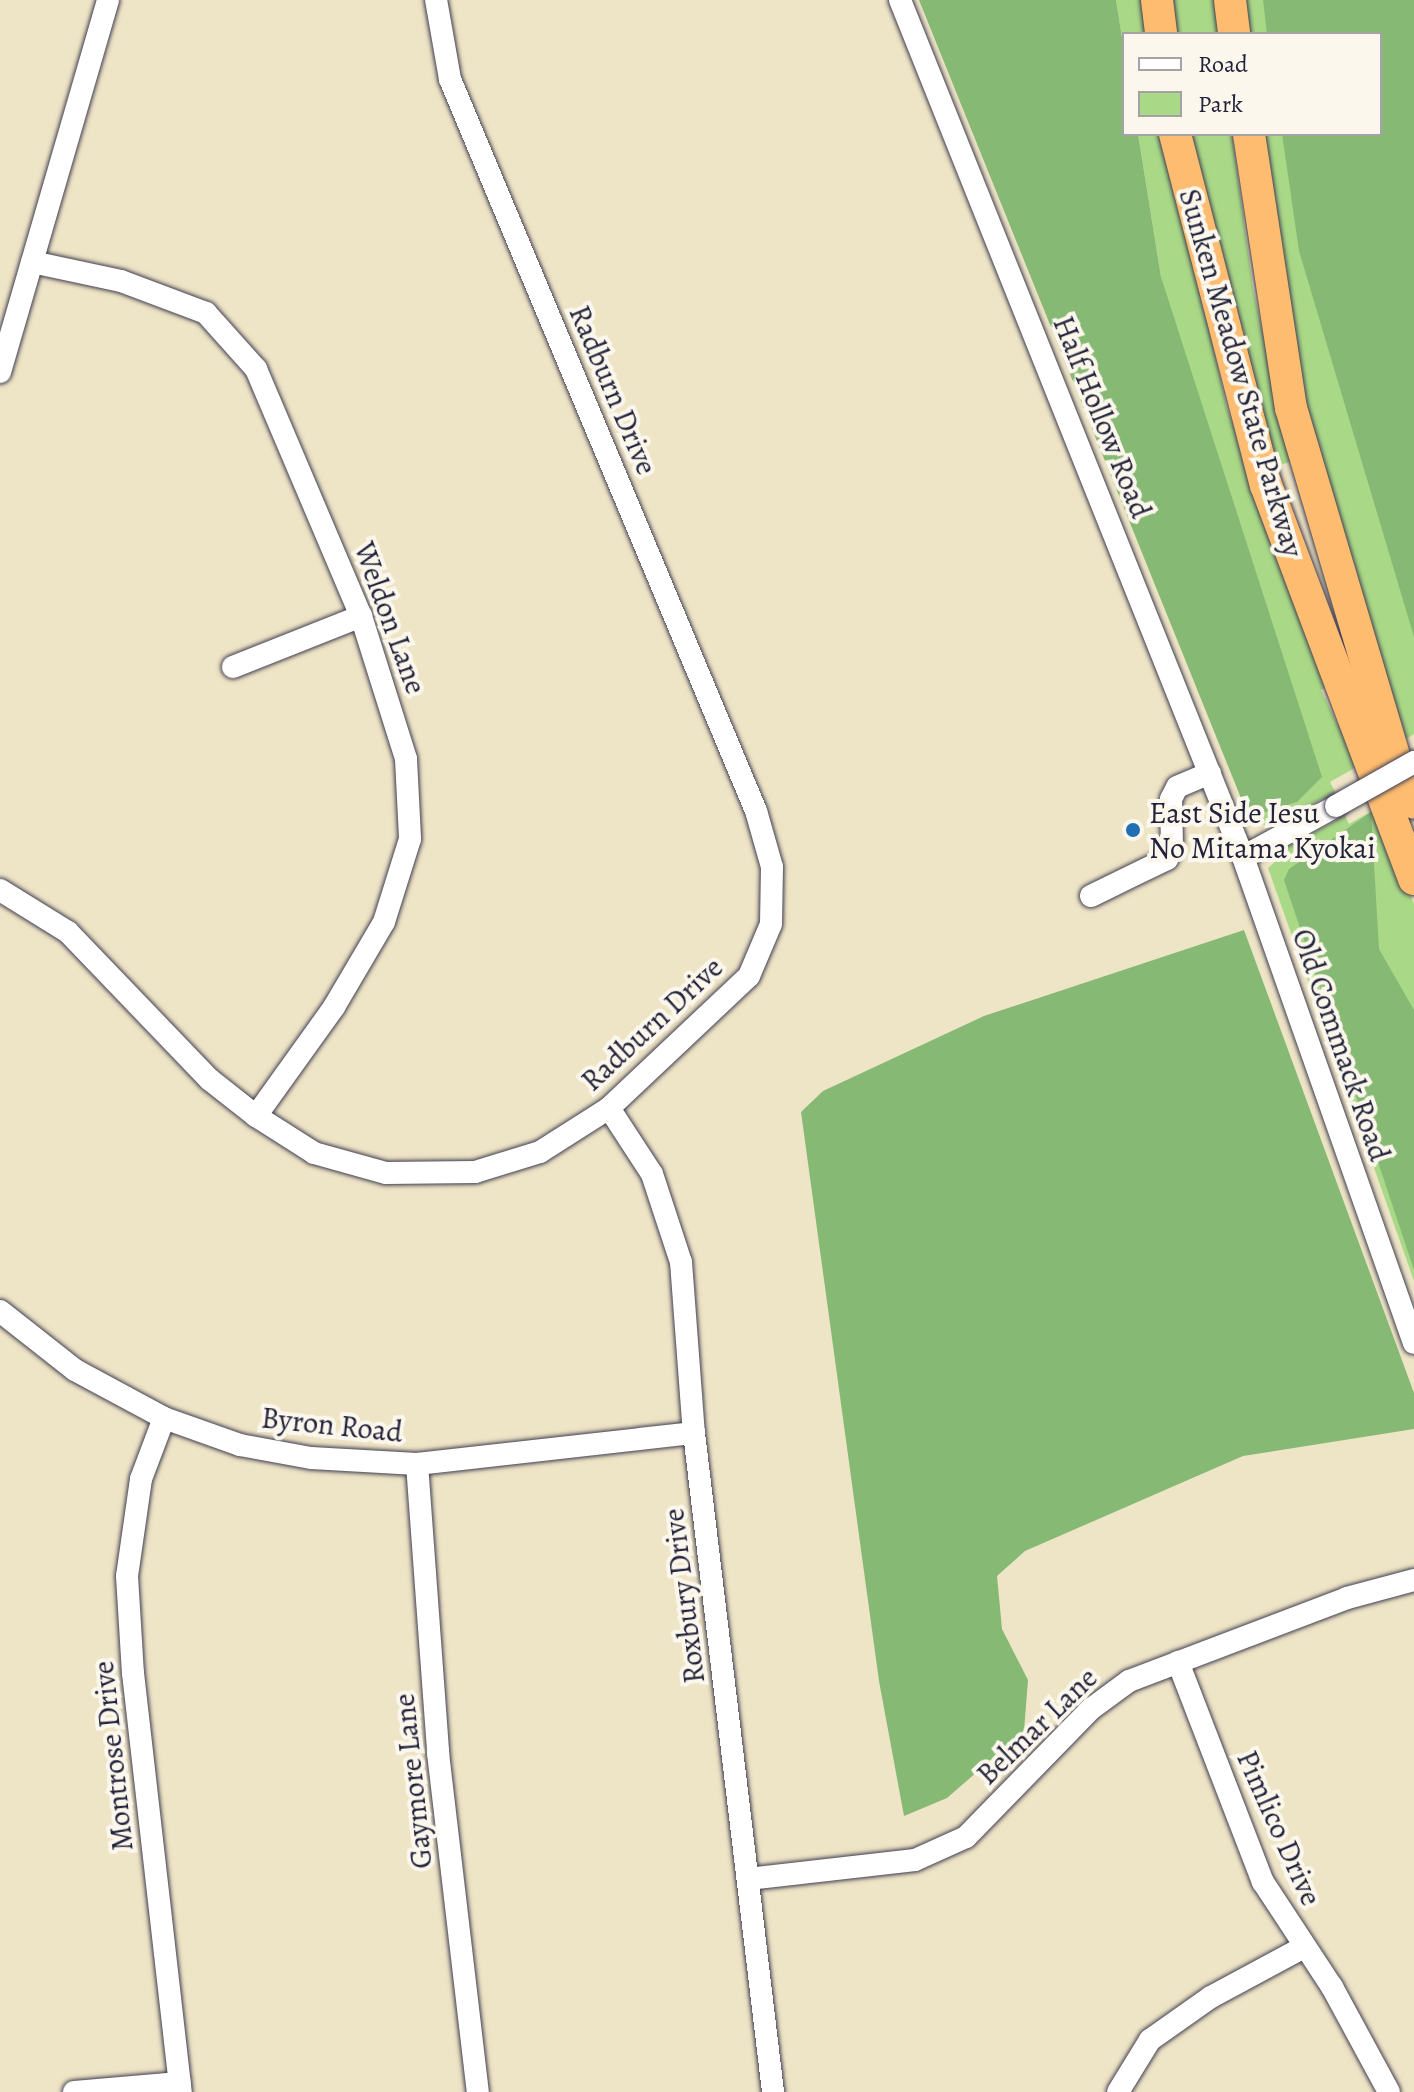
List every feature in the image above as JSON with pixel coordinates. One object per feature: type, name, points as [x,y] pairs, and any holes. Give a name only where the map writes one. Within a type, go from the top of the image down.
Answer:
[{"type":"highway","points":[[1157,0],[1161,32]]},
{"type":"highway","points":[[1230,0],[1234,32]]},
{"type":"highway","name":"Sunken Meadow State Parkway","points":[[1176,136],[1266,485],[1414,879]]},
{"type":"highway","name":"Sunken Meadow State Parkway","points":[[1249,136],[1291,408],[1399,772],[1414,803]]},
{"type":"street","points":[[0,372],[108,0]]},
{"type":"street","name":"Radburn Drive","points":[[0,890],[68,932],[209,1079],[256,1116],[314,1153],[386,1173],[475,1172],[540,1152],[609,1108],[749,976],[771,924],[772,867],[756,811],[450,79],[436,0]]},
{"type":"street","name":"Half Hollow Road","points":[[900,0],[1243,857]]},
{"type":"street","name":"Weldon Lane","points":[[32,262],[121,281],[206,313],[256,369],[361,616],[406,759],[410,839],[384,922],[334,1007],[256,1116]]},
{"type":"street","points":[[233,667],[361,616]]},
{"type":"street","points":[[1243,857],[1414,762]]},
{"type":"street","points":[[1091,896],[1167,859],[1172,846],[1171,799],[1177,787],[1210,773]]},
{"type":"street","name":"Old Commack Road","points":[[1243,857],[1414,1343]]},
{"type":"street","name":"Roxbury Drive","points":[[609,1108],[652,1174],[681,1262],[694,1433],[773,2092]]},
{"type":"street","name":"Byron Road","points":[[0,1311],[75,1370],[164,1418],[240,1445],[311,1458],[417,1464],[694,1433]]},
{"type":"street","name":"Montrose Drive","points":[[164,1418],[141,1479],[127,1576],[133,1673],[180,2087]]},
{"type":"street","name":"Gaymore Lane","points":[[417,1464],[438,1753],[478,2092]]},
{"type":"street","name":"Belmar Lane","points":[[748,1879],[915,1860],[966,1837],[1091,1709],[1129,1681],[1347,1598],[1414,1580]]},
{"type":"street","name":"Pimlico Drive","points":[[1178,1662],[1263,1882],[1302,1948],[1332,1987],[1389,2092]]},
{"type":"street","points":[[1118,2092],[1150,2040],[1211,1997],[1302,1948]]},
{"type":"street","points":[[74,2092],[180,2087]]},
{"type":"green space","points":[[919,0],[1116,0],[1122,38],[1122,136],[1138,136],[1161,277],[1322,777],[1297,802],[1249,818]]},
{"type":"green space","points":[[1116,0],[1142,0],[1147,32],[1122,32],[1122,38]]},
{"type":"green space","points":[[1168,0],[1219,0],[1221,32],[1174,32]]},
{"type":"green space","points":[[1241,0],[1414,0],[1414,734],[1406,739],[1299,381],[1256,136],[1382,136],[1382,32],[1244,32]]},
{"type":"green space","points":[[1263,0],[1414,0],[1414,637],[1299,251],[1282,136],[1382,136],[1382,32],[1267,32]]},
{"type":"green space","points":[[1138,136],[1165,136],[1227,408],[1329,686],[1321,690],[1358,766],[1330,782],[1335,792],[1269,827],[1249,818],[1297,802],[1161,277]]},
{"type":"green space","points":[[1191,136],[1232,136],[1253,288],[1290,462],[1276,466]]},
{"type":"green space","points":[[1377,808],[1414,904],[1414,1281],[1268,868],[1277,860],[1274,854],[1345,816],[1349,824]]},
{"type":"green space","points":[[1371,812],[1379,949],[1414,1010],[1414,1270],[1284,880],[1289,869]]},
{"type":"green space","points":[[1244,930],[1414,1393],[1414,1429],[1243,1456],[1025,1551],[997,1576],[1002,1629],[1028,1680],[1024,1731],[947,1798],[904,1816],[879,1681],[801,1112],[823,1091],[984,1016]]},
{"type":"place","name":"East Side Iesu No Mitama Kyokai","points":[[1133,830]]}]
